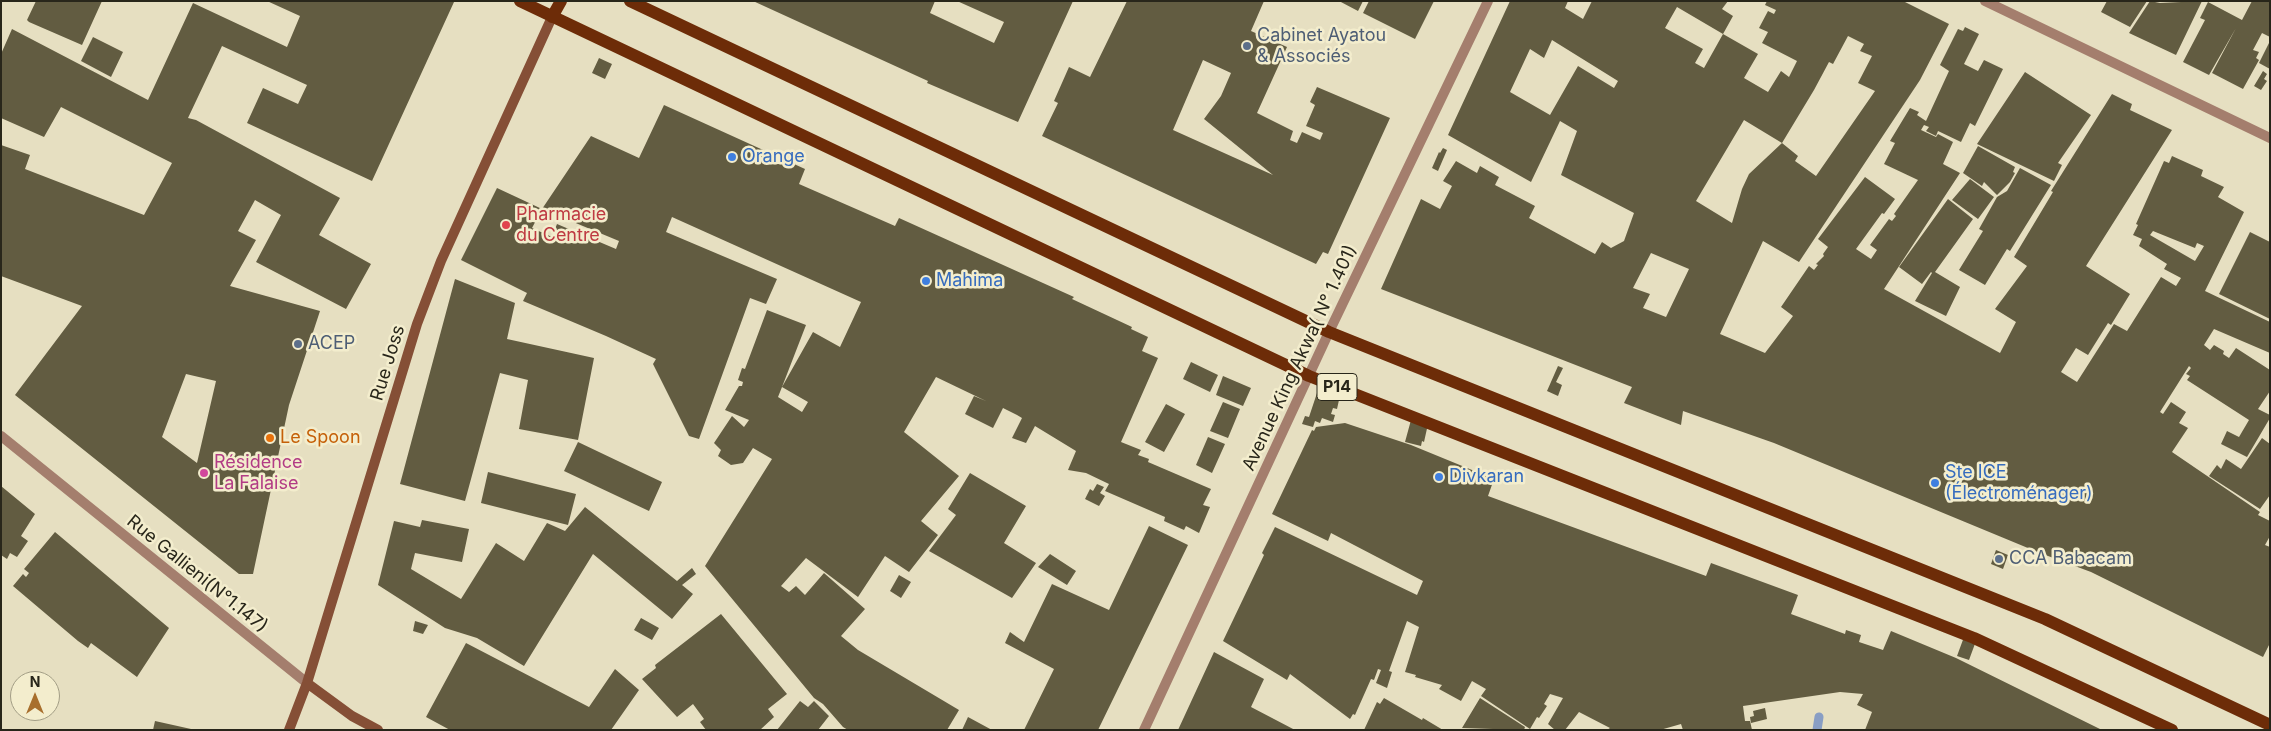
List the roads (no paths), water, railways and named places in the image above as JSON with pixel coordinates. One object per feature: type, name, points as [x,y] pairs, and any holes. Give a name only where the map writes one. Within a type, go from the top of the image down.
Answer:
[{"type":"main road","name":"P14","points":[[520,1],[552,18],[1309,376],[1974,638],[2172,730]]},
{"type":"main road","points":[[552,18],[560,1]]},
{"type":"main road","points":[[630,1],[1329,332],[2046,618],[2270,725]]},
{"type":"main road","name":"Rue Joss","points":[[289,730],[307,684],[417,324],[441,261],[552,18]]},
{"type":"main road","name":"Rue Gallieni(N°1.147)","points":[[307,684],[352,716],[378,730]]},
{"type":"street","name":"Avenue King Akwa( N° 1.401)","points":[[1144,730],[1329,332],[1488,1]]},
{"type":"street","points":[[1985,1],[2270,138]]},
{"type":"street","name":"Rue Gallieni(N°1.147)","points":[[1,436],[307,684]]},
{"type":"waterway","points":[[1817,730],[1819,717]]},
{"type":"place","name":"Cabinet Ayatou & Associés","points":[[1247,46]]},
{"type":"place","name":"Orange","points":[[732,157]]},
{"type":"place","name":"Pharmacie du Centre","points":[[506,225]]},
{"type":"place","name":"Mahima","points":[[926,281]]},
{"type":"place","name":"ACEP","points":[[298,344]]},
{"type":"place","name":"Le Spoon","points":[[270,438]]},
{"type":"place","name":"Résidence La Falaise","points":[[204,473]]},
{"type":"place","name":"Divkaran","points":[[1439,477]]},
{"type":"place","name":"Ste ICE (Électroménager)","points":[[1935,483]]},
{"type":"place","name":"CCA Babacam","points":[[1999,559]]}]
